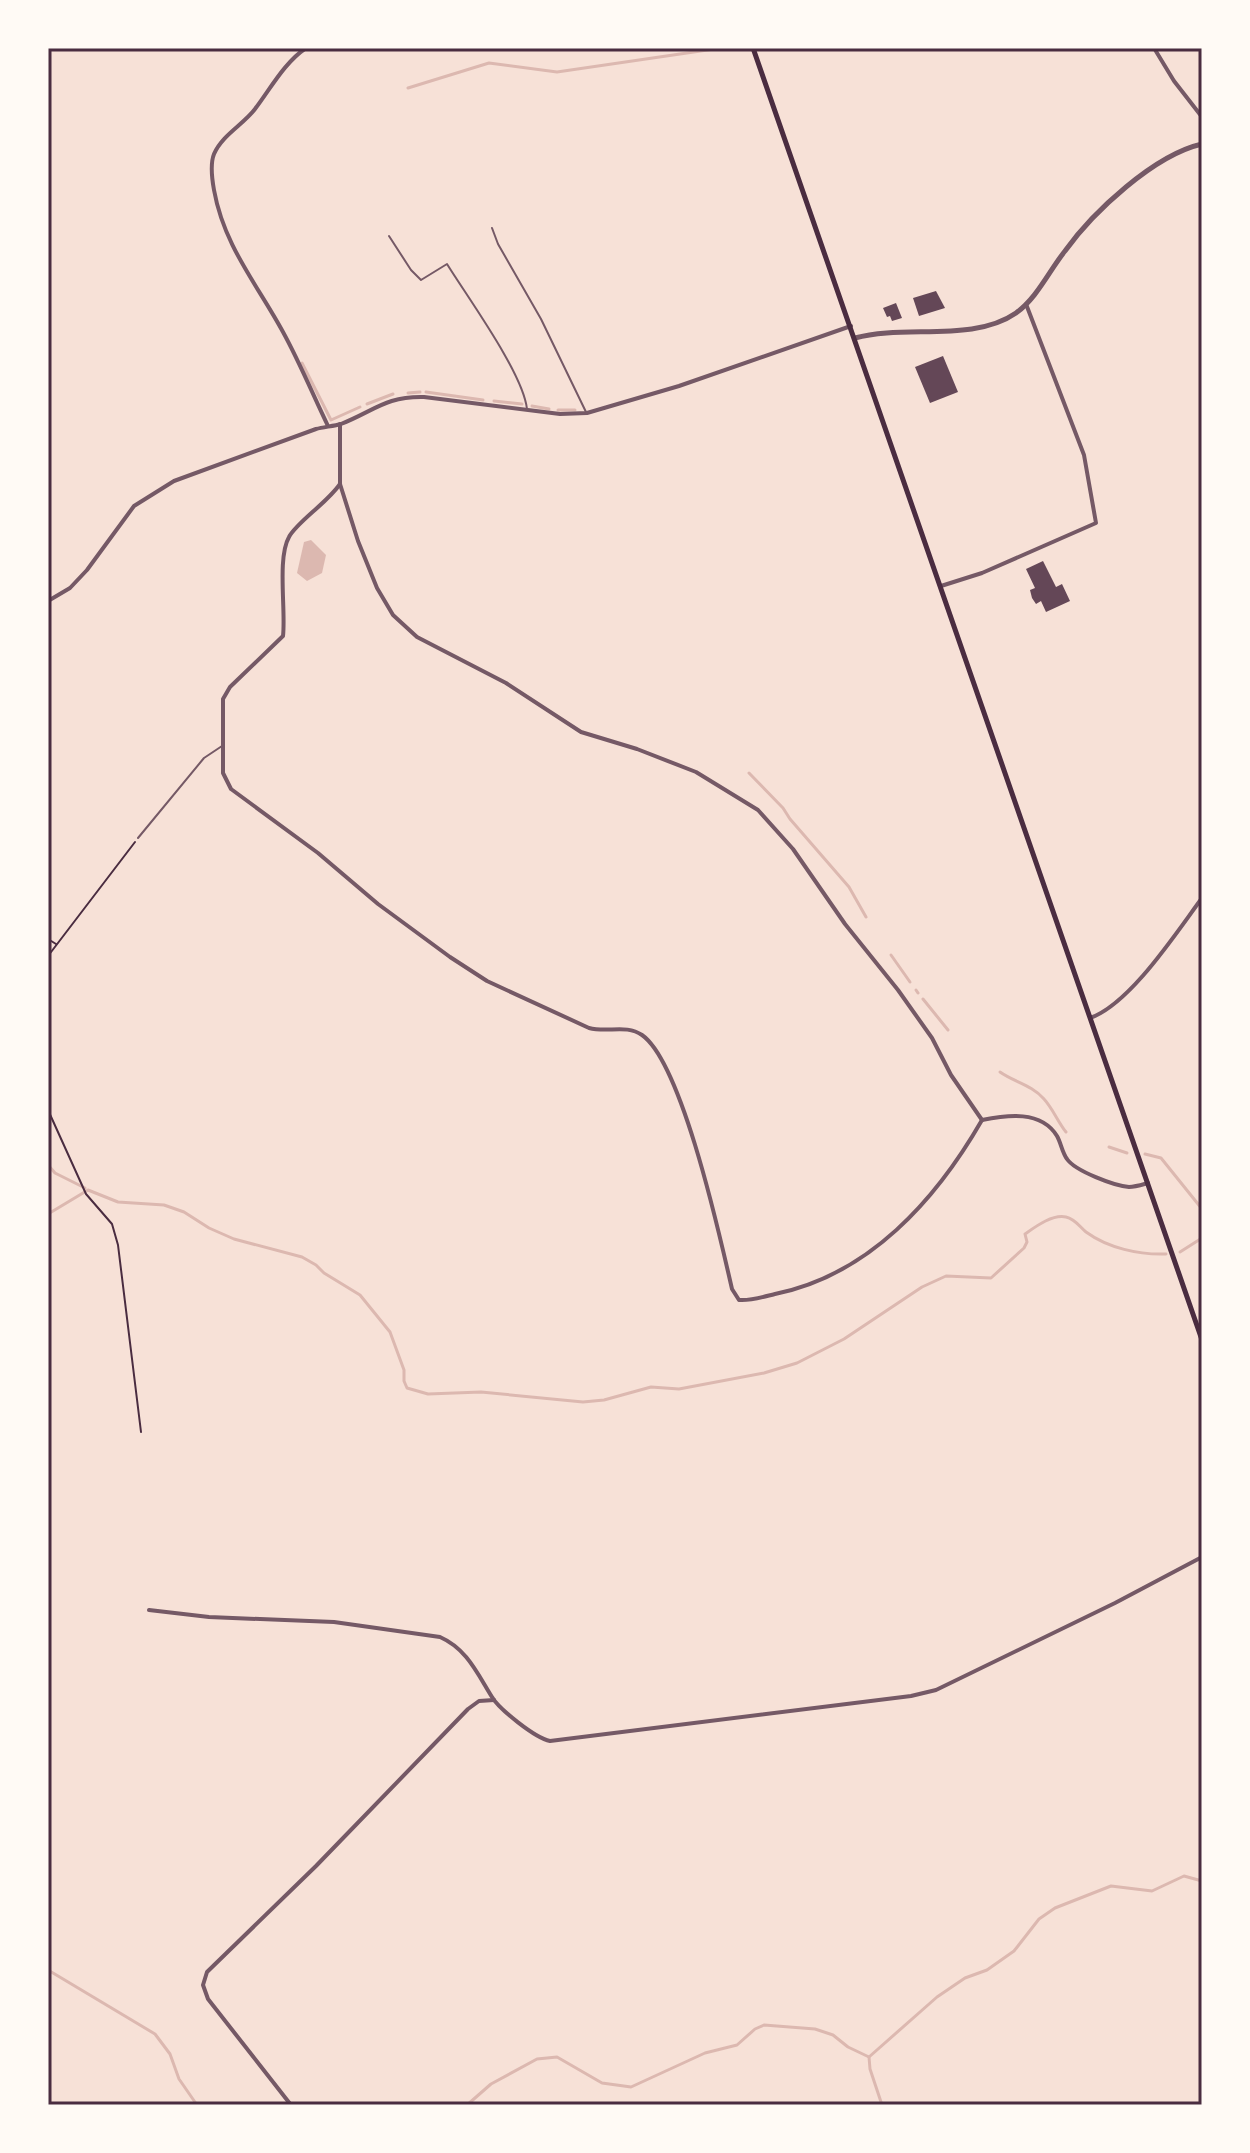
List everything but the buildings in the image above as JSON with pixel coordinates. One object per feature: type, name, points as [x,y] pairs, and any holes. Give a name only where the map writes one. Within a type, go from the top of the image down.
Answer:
[{"type":"main road","points":[[753,48],[1202,1340]]},
{"type":"street","points":[[306,48],[292,59],[247,119],[218,147],[213,158],[213,176],[225,230],[247,276],[289,343],[328,426]]},
{"type":"street","points":[[1154,48],[1180,90],[1202,117]]},
{"type":"street","points":[[855,338],[981,327],[1006,319],[1026,304],[1077,234],[1109,201],[1164,162],[1202,144]]},
{"type":"street","points":[[941,586],[994,568],[1096,523],[1084,455],[1026,304]]},
{"type":"street","points":[[48,601],[70,588],[87,570],[125,515],[154,491],[174,481],[340,424],[376,405],[404,397],[424,397],[560,414],[587,413],[679,386],[851,326]]},
{"type":"street","points":[[340,424],[340,484],[377,588],[393,615],[417,637],[506,683],[581,732],[696,772],[747,802],[768,819],[898,990],[932,1038],[951,1075],[982,1120]]},
{"type":"street","points":[[340,484],[330,498],[290,536],[283,572],[283,636],[226,693],[222,707],[224,778],[231,789],[318,853],[378,904],[487,981],[577,1024],[599,1031],[631,1029],[646,1037],[678,1095],[703,1171],[732,1289],[739,1300],[809,1286],[848,1268],[867,1254],[928,1199],[955,1165],[982,1120],[1004,1115],[1031,1118],[1049,1127],[1068,1161],[1079,1169],[1125,1187],[1148,1183]]},
{"type":"street","points":[[1090,1018],[1112,1006],[1136,982],[1202,898]]},
{"type":"street","points":[[149,1610],[209,1617],[334,1622],[435,1635],[449,1641],[469,1659],[494,1700],[535,1736],[550,1741],[911,1696],[936,1690],[1202,1557]]},
{"type":"street","points":[[291,2105],[208,1999],[203,1985],[207,1972],[316,1866],[468,1709],[479,1701],[494,1700]]},
{"type":"lane","points":[[492,228],[587,413]]},
{"type":"lane","points":[[389,236],[421,280],[447,264],[500,349],[524,394],[527,410]]},
{"type":"lane","points":[[138,838],[204,758],[223,746]]},
{"type":"path","points":[[48,956],[138,838]]},
{"type":"path","points":[[48,939],[57,945]]},
{"type":"path","points":[[48,1110],[86,1194],[112,1224],[118,1245],[141,1432]]},
{"type":"shaded area","points":[[311,540],[326,555],[322,573],[307,581],[297,573],[304,542]]},
{"type":"waterway","points":[[408,88],[489,63],[557,72],[721,48]]},
{"type":"waterway","points":[[302,363],[331,420],[360,407]]},
{"type":"waterway","points":[[408,393],[420,392]]},
{"type":"waterway","points":[[426,392],[483,400]]},
{"type":"waterway","points":[[367,404],[393,394]]},
{"type":"waterway","points":[[494,401],[522,404]]},
{"type":"waterway","points":[[532,406],[549,409]]},
{"type":"waterway","points":[[558,410],[575,410]]},
{"type":"waterway","points":[[749,773],[783,808],[849,887],[866,917]]},
{"type":"waterway","points":[[891,955],[910,982]]},
{"type":"waterway","points":[[923,999],[948,1030]]},
{"type":"waterway","points":[[1000,1072],[1039,1094],[1066,1132]]},
{"type":"waterway","points":[[1109,1147],[1127,1153]]},
{"type":"waterway","points":[[1145,1154],[1161,1158],[1202,1209]]},
{"type":"waterway","points":[[48,1165],[55,1173],[85,1188]]},
{"type":"waterway","points":[[48,1214],[88,1190],[118,1202],[164,1205],[184,1212],[234,1239],[302,1257],[360,1295],[390,1332],[407,1388],[428,1394],[481,1392],[583,1402],[604,1400],[651,1387],[679,1389],[764,1373],[797,1363],[844,1339],[922,1287],[946,1276],[991,1278],[1024,1248],[1027,1242],[1025,1234],[1055,1217],[1069,1218],[1095,1238],[1114,1246],[1135,1252],[1166,1254]]},
{"type":"waterway","points":[[1180,1252],[1202,1238]]},
{"type":"waterway","points":[[467,2105],[491,2084],[537,2059],[557,2057],[602,2083],[631,2087],[705,2053],[737,2045],[764,2025],[815,2029],[833,2035],[848,2047],[869,2057],[937,1997],[965,1978],[987,1970],[1014,1951],[1039,1919],[1055,1908],[1111,1886],[1152,1891],[1184,1876],[1202,1881]]},
{"type":"waterway","points":[[48,1970],[155,2034],[170,2054],[179,2079],[197,2105]]},
{"type":"waterway","points":[[869,2057],[882,2105]]}]
